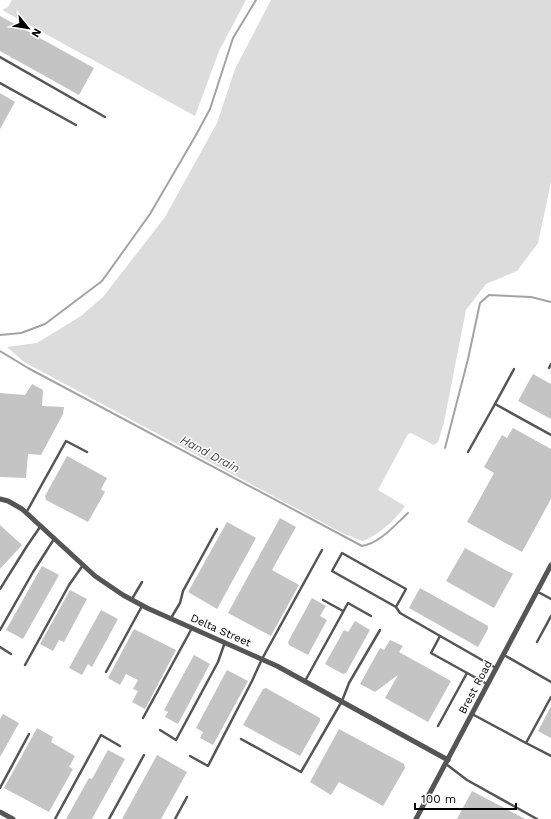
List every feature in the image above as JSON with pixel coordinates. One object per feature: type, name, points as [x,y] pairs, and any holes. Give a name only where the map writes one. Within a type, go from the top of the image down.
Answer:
[{"type":"street","name":"Delta Street","points":[[0,499],[14,504],[26,513],[107,585],[132,600],[262,659],[305,681],[446,762]]},
{"type":"street","name":"Brest Road","points":[[416,819],[551,565]]},
{"type":"street","points":[[0,812],[13,819]]},
{"type":"lane","points":[[0,57],[105,117]]},
{"type":"lane","points":[[0,83],[76,125]]},
{"type":"lane","points":[[549,368],[551,364]]},
{"type":"lane","points":[[468,452],[514,369]]},
{"type":"lane","points":[[495,404],[551,435]]},
{"type":"lane","points":[[26,513],[66,441],[87,452]]},
{"type":"lane","points":[[0,589],[41,526]]},
{"type":"lane","points":[[171,618],[180,603],[183,591],[217,529]]},
{"type":"lane","points":[[0,630],[35,567],[55,539]]},
{"type":"lane","points":[[190,756],[208,766],[262,659],[322,550]]},
{"type":"lane","points":[[396,607],[406,589],[342,553],[332,571],[396,607],[400,613],[496,668]]},
{"type":"lane","points":[[25,665],[69,585],[83,564]]},
{"type":"lane","points":[[132,600],[142,582]]},
{"type":"lane","points":[[537,591],[551,599]]},
{"type":"lane","points":[[324,600],[343,611]]},
{"type":"lane","points":[[305,681],[348,603],[371,616]]},
{"type":"lane","points":[[106,672],[142,605]]},
{"type":"lane","points":[[537,642],[551,616]]},
{"type":"lane","points":[[143,718],[192,627]]},
{"type":"lane","points":[[241,739],[301,772],[342,701],[349,683],[380,630]]},
{"type":"lane","points":[[440,636],[431,653],[488,684]]},
{"type":"lane","points":[[160,730],[176,740],[218,662],[225,642]]},
{"type":"lane","points":[[0,647],[11,654]]},
{"type":"lane","points":[[503,655],[551,682]]},
{"type":"lane","points":[[438,726],[467,673]]},
{"type":"lane","points":[[526,743],[551,697]]},
{"type":"lane","points":[[472,714],[551,756]]},
{"type":"lane","points":[[0,788],[29,734]]},
{"type":"lane","points":[[55,819],[101,735],[120,746]]},
{"type":"lane","points":[[109,819],[144,755]]},
{"type":"lane","points":[[446,762],[467,780],[537,819]]},
{"type":"lane","points":[[175,819],[187,797]]},
{"type":"shaded area","points":[[12,0],[246,0],[219,51],[195,116],[2,10],[8,7]]},
{"type":"shaded area","points":[[271,0],[551,0],[551,182],[538,243],[517,271],[486,284],[466,310],[444,422],[438,442],[434,445],[411,433],[408,434],[378,490],[405,506],[386,526],[375,535],[363,541],[344,534],[24,362],[7,347],[37,343],[81,316],[103,297],[165,217],[217,123],[235,69]]},
{"type":"building","points":[[0,16],[94,68],[79,95],[0,51]]},
{"type":"building","points":[[0,93],[15,102],[0,129]]},
{"type":"building","points":[[533,374],[551,384],[551,419],[518,401]]},
{"type":"building","points":[[32,384],[43,390],[42,406],[64,407],[63,414],[41,455],[28,454],[26,478],[0,477],[0,393],[25,395]]},
{"type":"building","points":[[513,428],[551,449],[551,499],[522,552],[467,522],[494,473],[484,467],[502,435],[507,438]]},
{"type":"building","points":[[67,456],[107,478],[101,489],[105,492],[88,522],[46,500],[45,496]]},
{"type":"building","points":[[280,518],[296,527],[272,570],[299,585],[271,636],[228,613]]},
{"type":"building","points":[[227,522],[256,538],[217,609],[188,592]]},
{"type":"building","points":[[0,525],[22,545],[0,569]]},
{"type":"building","points":[[465,548],[513,574],[494,608],[446,581]]},
{"type":"building","points":[[42,566],[59,575],[23,639],[6,630]]},
{"type":"building","points":[[420,588],[488,626],[488,629],[478,647],[409,608]]},
{"type":"building","points":[[70,590],[87,599],[64,642],[59,640],[53,651],[40,644]]},
{"type":"building","points":[[312,598],[326,606],[320,616],[327,620],[308,655],[289,645],[288,642]]},
{"type":"building","points":[[101,610],[118,619],[92,667],[88,664],[82,675],[69,668]]},
{"type":"building","points":[[355,621],[370,630],[346,673],[343,674],[325,664],[344,630],[348,632]]},
{"type":"building","points":[[134,629],[176,650],[145,709],[132,702],[138,691],[133,689],[138,680],[126,674],[120,685],[108,678]]},
{"type":"building","points":[[390,640],[403,646],[399,652],[451,681],[428,722],[385,698],[398,675],[375,692],[360,684],[380,648],[384,650]]},
{"type":"building","points":[[194,655],[210,664],[178,724],[165,717],[168,712],[164,710]]},
{"type":"building","points":[[227,670],[248,681],[213,745],[200,738],[203,732],[196,728]]},
{"type":"building","points":[[266,688],[320,718],[320,721],[300,756],[243,725],[263,689]]},
{"type":"building","points":[[551,706],[551,738],[538,731]]},
{"type":"building","points":[[3,714],[19,723],[0,757],[0,719]]},
{"type":"building","points":[[37,728],[53,737],[51,742],[75,756],[69,767],[73,769],[49,812],[4,788]]},
{"type":"building","points":[[339,729],[404,764],[405,768],[383,806],[339,782],[331,795],[310,782]]},
{"type":"building","points":[[108,750],[125,759],[92,819],[66,819],[89,778],[92,779]]},
{"type":"building","points":[[157,755],[187,772],[161,819],[122,819]]},
{"type":"building","points":[[472,791],[525,819],[457,819]]},
{"type":"waterway","points":[[0,335],[21,333],[45,324],[102,281],[150,214],[196,135],[210,109],[233,38],[256,0]]},
{"type":"waterway","name":"Hand Drain","points":[[445,448],[468,359],[480,303],[489,295],[531,297],[551,302]]},
{"type":"waterway","name":"Hand Drain","points":[[0,351],[28,368],[362,546],[381,538],[408,513]]}]
